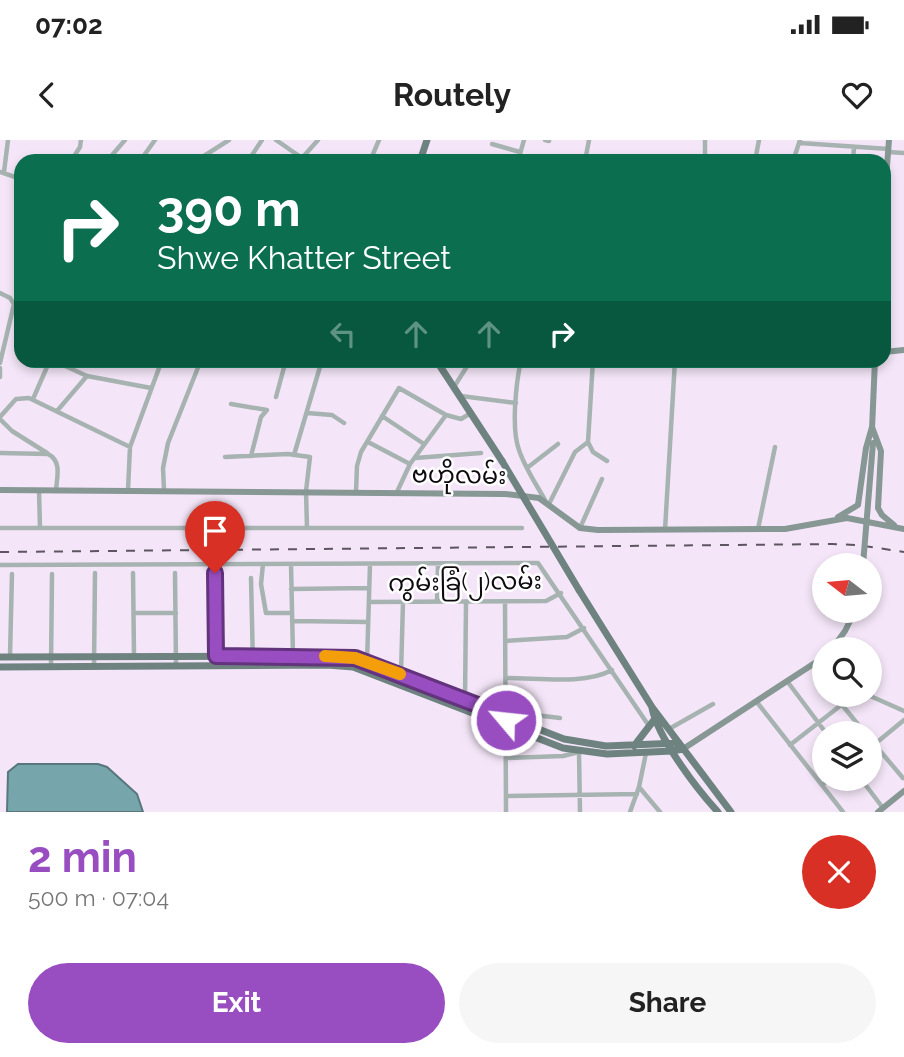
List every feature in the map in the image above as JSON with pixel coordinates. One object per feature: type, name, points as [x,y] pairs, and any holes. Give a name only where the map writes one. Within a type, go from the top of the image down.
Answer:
[{"type":"main road","points":[[889,140],[889,154]]},
{"type":"main road","points":[[441,368],[502,461],[652,707],[731,812]]},
{"type":"main road","points":[[864,553],[873,443],[875,368]]},
{"type":"main road","points":[[831,522],[858,505],[866,448],[872,427]]},
{"type":"main road","points":[[872,427],[881,451],[878,508],[896,526]]},
{"type":"main road","name":"ဗဟိုလမ်း","points":[[0,489],[505,494],[539,498],[580,528]]},
{"type":"main road","points":[[580,528],[665,531],[785,529],[847,518],[860,518],[904,528]]},
{"type":"main road","points":[[0,657],[216,656],[293,666],[353,667],[506,727],[579,752],[607,754],[646,752],[681,746],[787,681],[812,670]]},
{"type":"main road","points":[[0,667],[216,666],[293,656],[339,656],[367,662],[580,743],[670,748]]},
{"type":"main road","points":[[394,682],[399,674]]},
{"type":"main road","points":[[431,696],[434,688]]},
{"type":"main road","points":[[466,711],[468,701]]},
{"type":"main road","points":[[652,707],[652,724],[718,812]]},
{"type":"main road","points":[[634,746],[652,724]]},
{"type":"main road","points":[[880,810],[904,791]]},
{"type":"street","points":[[2,172],[8,140]]},
{"type":"street","points":[[113,154],[124,140]]},
{"type":"street","points":[[207,154],[229,140]]},
{"type":"street","points":[[276,140],[296,154]]},
{"type":"street","points":[[306,154],[318,140]]},
{"type":"street","points":[[492,144],[520,152],[524,140]]},
{"type":"street","points":[[800,142],[904,153]]},
{"type":"street","points":[[854,147],[854,154]]},
{"type":"street","points":[[0,293],[10,298],[14,304],[0,365],[0,377]]},
{"type":"street","points":[[33,400],[47,368]]},
{"type":"street","points":[[69,368],[87,376],[152,388]]},
{"type":"street","points":[[128,490],[130,447],[159,368]]},
{"type":"street","points":[[164,490],[163,468],[168,443],[198,368]]},
{"type":"street","points":[[276,397],[284,368]]},
{"type":"street","points":[[294,455],[320,368]]},
{"type":"street","points":[[454,387],[466,368]]},
{"type":"street","points":[[520,368],[516,439],[527,468],[547,502]]},
{"type":"street","points":[[593,368],[588,442],[593,452],[607,461]]},
{"type":"street","points":[[665,531],[675,368]]},
{"type":"street","points":[[57,411],[87,376]]},
{"type":"street","points":[[356,492],[357,466],[400,387],[446,415],[461,419],[471,413]]},
{"type":"street","points":[[461,396],[516,403]]},
{"type":"street","points":[[56,490],[56,459],[12,431],[0,418],[16,399],[33,400],[130,447]]},
{"type":"street","points":[[231,404],[267,410],[261,417],[251,456]]},
{"type":"street","points":[[306,413],[332,415],[344,423]]},
{"type":"street","points":[[397,492],[410,464],[446,415]]},
{"type":"street","points":[[382,416],[424,444]]},
{"type":"street","points":[[368,442],[410,464]]},
{"type":"street","points":[[547,502],[575,452],[588,442]]},
{"type":"street","points":[[527,468],[558,444]]},
{"type":"street","points":[[758,529],[775,447]]},
{"type":"street","points":[[0,453],[48,454]]},
{"type":"street","points":[[414,458],[481,453]]},
{"type":"street","points":[[225,457],[310,457],[306,491],[307,528]]},
{"type":"street","points":[[580,528],[602,479]]},
{"type":"street","points":[[38,489],[40,528]]},
{"type":"street","points":[[0,528],[522,528]]},
{"type":"street","points":[[0,565],[538,563],[652,724]]},
{"type":"street","points":[[263,564],[261,584],[266,613],[292,613]]},
{"type":"street","points":[[291,564],[293,666]]},
{"type":"street","points":[[367,662],[370,564]]},
{"type":"street","points":[[437,602],[438,565]]},
{"type":"street","points":[[94,573],[94,666]]},
{"type":"street","points":[[134,573],[134,656]]},
{"type":"street","points":[[175,573],[176,666]]},
{"type":"street","points":[[215,573],[216,666]]},
{"type":"street","points":[[10,656],[12,574]]},
{"type":"street","points":[[51,666],[52,574]]},
{"type":"street","points":[[251,578],[253,661]]},
{"type":"street","points":[[291,589],[369,587]]},
{"type":"street","name":"ကွမ်းခြံ(၂)လမ်း","points":[[369,602],[546,601],[561,593]]},
{"type":"street","points":[[399,674],[402,602]]},
{"type":"street","points":[[466,602],[468,701]]},
{"type":"street","points":[[505,602],[506,812]]},
{"type":"street","points":[[134,613],[176,612]]},
{"type":"street","points":[[292,621],[368,622]]},
{"type":"street","points":[[506,641],[567,638],[584,628]]},
{"type":"street","points":[[28,656],[28,666]]},
{"type":"street","points":[[507,678],[591,678],[613,670]]},
{"type":"street","points":[[787,681],[817,721]]},
{"type":"street","points":[[756,701],[812,772]]},
{"type":"street","points":[[882,701],[904,711]]},
{"type":"street","points":[[669,729],[713,704]]},
{"type":"street","points":[[821,721],[839,707]]},
{"type":"street","points":[[844,707],[855,721]]},
{"type":"street","points":[[516,720],[535,715],[560,718]]},
{"type":"street","points":[[882,738],[904,720]]},
{"type":"street","points":[[790,745],[812,728]]},
{"type":"street","points":[[506,758],[563,756],[579,752],[580,812]]},
{"type":"street","points":[[629,812],[639,787],[646,752]]},
{"type":"street","points":[[882,756],[903,778]]},
{"type":"street","points":[[639,787],[660,812]]},
{"type":"street","points":[[827,791],[844,812]]},
{"type":"street","points":[[868,791],[880,810]]},
{"type":"street","points":[[506,796],[637,794]]},
{"type":"shaded area","points":[[18,764],[98,764],[107,767],[137,794],[143,812],[7,812],[8,772]]},
{"type":"railway","points":[[0,552],[832,544],[904,552]]},
{"type":"slow traffic","points":[[325,656],[355,658],[400,674]]},
{"type":"route","points":[[215,573],[216,656],[355,658],[506,716],[506,720]]}]
